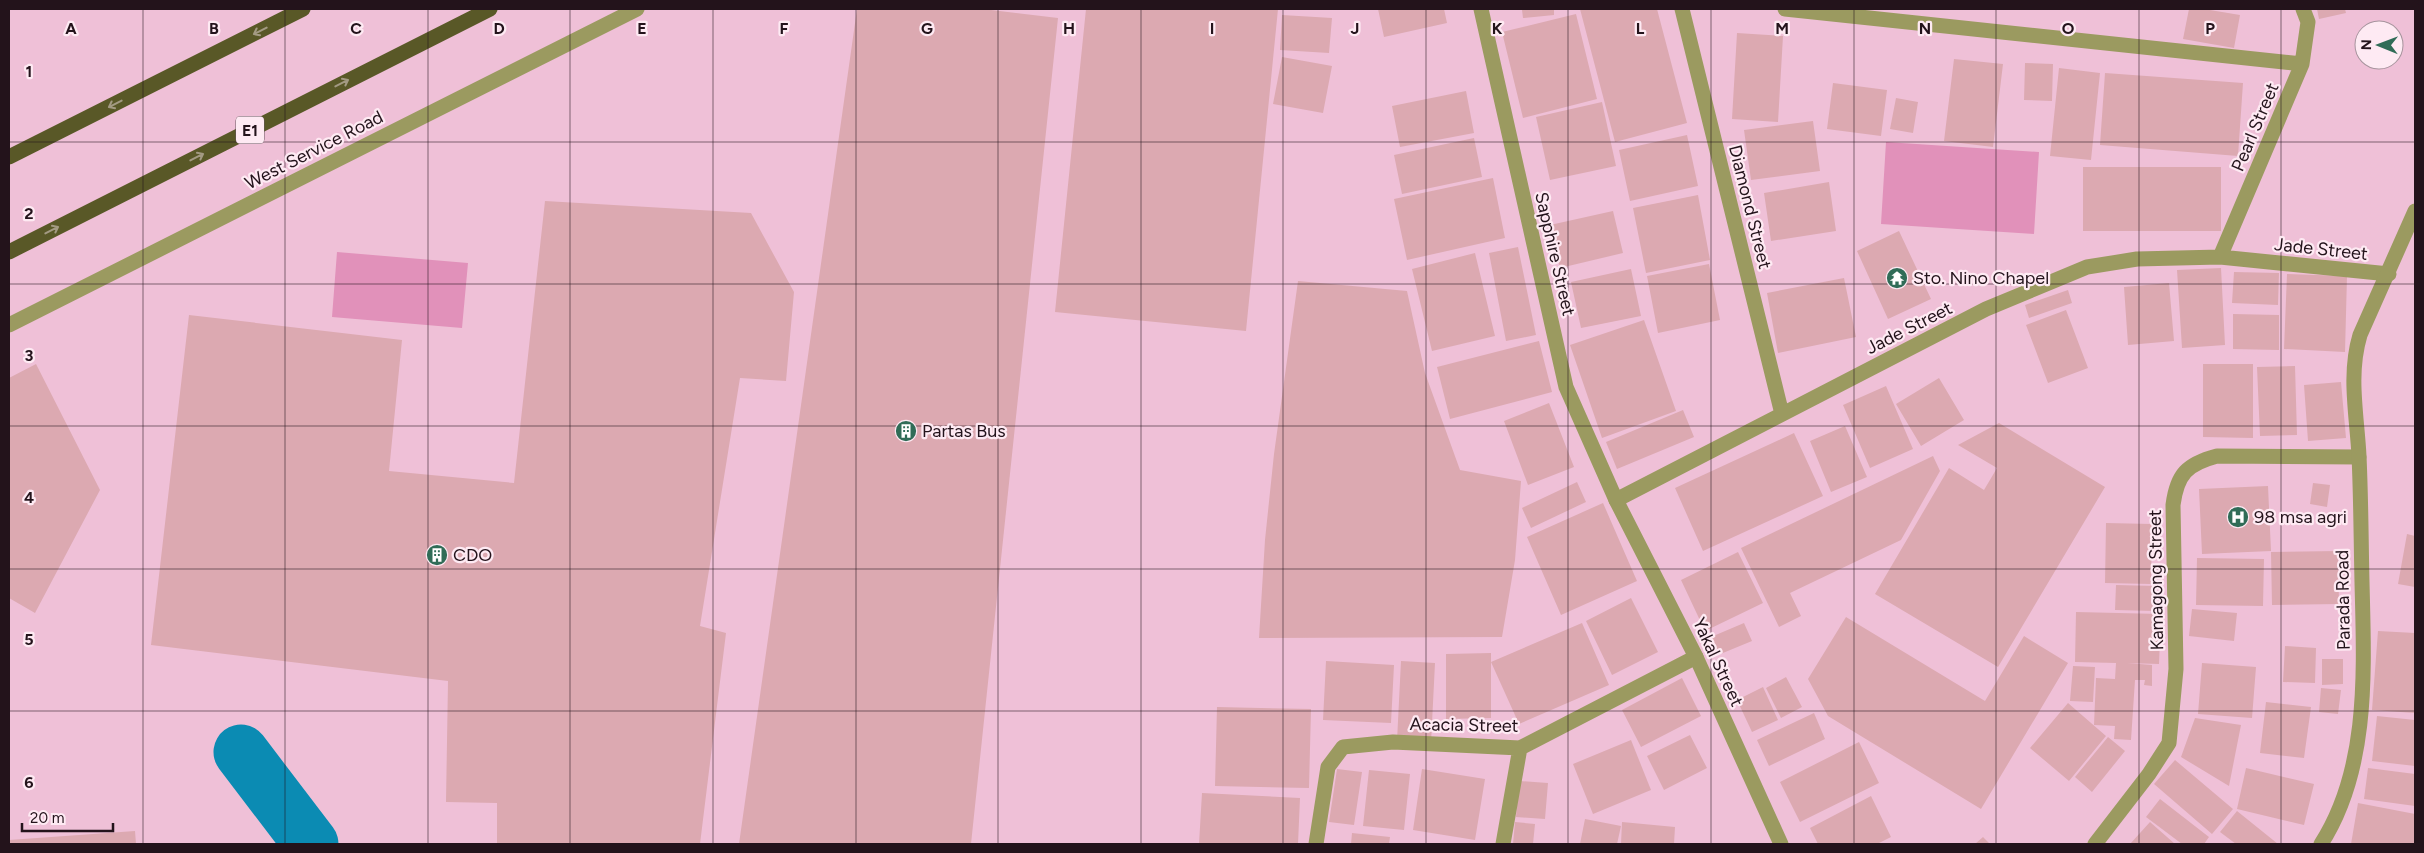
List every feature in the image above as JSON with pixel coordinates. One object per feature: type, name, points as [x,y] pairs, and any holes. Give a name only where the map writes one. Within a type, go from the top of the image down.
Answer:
[{"type":"highway","points":[[9,157],[303,9]]},
{"type":"highway","name":"E1","points":[[9,252],[490,9]]},
{"type":"street","name":"West Service Road","points":[[9,325],[636,9]]},
{"type":"street","name":"Sapphire Street","points":[[1482,9],[1566,387],[1616,500]]},
{"type":"street","name":"Diamond Street","points":[[1682,9],[1782,414]]},
{"type":"street","points":[[1785,9],[2302,64]]},
{"type":"street","name":"Pearl Street","points":[[2220,257],[2302,64],[2308,22],[2303,9]]},
{"type":"street","name":"Parada Road","points":[[2322,844],[2332,827],[2350,781],[2358,730],[2364,668],[2359,457],[2353,372],[2354,354],[2360,336],[2415,211]]},
{"type":"street","name":"Jade Street","points":[[1616,500],[1986,309],[2087,267],[2137,259],[2220,257],[2388,274]]},
{"type":"street","name":"Kamagong Street","points":[[2095,844],[2149,774],[2169,743],[2176,669],[2173,505],[2176,488],[2184,473],[2197,461],[2217,456],[2359,457]]},
{"type":"street","name":"Yakal Street","points":[[1616,500],[1696,656],[1779,844]]},
{"type":"street","name":"Acacia Street","points":[[1316,844],[1328,767],[1344,747],[1393,742],[1520,748],[1696,656]]},
{"type":"street","points":[[1503,844],[1520,748]]},
{"type":"shaded area","points":[[1886,142],[2039,152],[2034,234],[1881,224]]},
{"type":"shaded area","points":[[337,252],[468,263],[462,328],[332,317]]},
{"type":"building","name":"Partas Bus","points":[[857,9],[983,9],[1058,18],[971,844],[739,844]]},
{"type":"building","points":[[1086,9],[1278,9],[1246,331],[1055,312]]},
{"type":"building","points":[[1378,9],[1444,9],[1447,23],[1384,37]]},
{"type":"building","points":[[1554,9],[1554,15],[1523,18],[1522,10]]},
{"type":"building","points":[[1580,9],[1657,9],[1687,123],[1615,142]]},
{"type":"building","points":[[2189,9],[2204,9],[2240,15],[2234,48],[2183,39]]},
{"type":"building","points":[[2317,9],[2345,9],[2346,13],[2319,19]]},
{"type":"building","points":[[1576,14],[1597,99],[1523,118],[1502,32]]},
{"type":"building","points":[[1282,15],[1332,18],[1329,53],[1280,50]]},
{"type":"building","points":[[1737,33],[1783,36],[1778,122],[1732,119]]},
{"type":"building","points":[[1282,57],[1332,66],[1323,113],[1273,104]]},
{"type":"building","points":[[1954,59],[2003,64],[1993,147],[1944,141]]},
{"type":"building","points":[[2025,63],[2053,64],[2052,101],[2024,100]]},
{"type":"building","points":[[2059,68],[2100,73],[2091,160],[2050,156]]},
{"type":"building","points":[[2105,73],[2243,83],[2238,156],[2100,145]]},
{"type":"building","points":[[1833,83],[1887,90],[1881,136],[1827,129]]},
{"type":"building","points":[[1466,91],[1474,133],[1400,147],[1392,106]]},
{"type":"building","points":[[1896,98],[1918,102],[1913,133],[1890,129]]},
{"type":"building","points":[[1602,102],[1616,166],[1550,180],[1536,117]]},
{"type":"building","points":[[1813,121],[1820,171],[1751,180],[1744,130]]},
{"type":"building","points":[[1687,135],[1698,186],[1630,201],[1619,150]]},
{"type":"building","points":[[1474,138],[1482,177],[1402,194],[1394,155]]},
{"type":"building","points":[[2083,167],[2221,167],[2221,231],[2083,231]]},
{"type":"building","points":[[1493,178],[1505,238],[1407,260],[1394,199]]},
{"type":"building","points":[[1829,182],[1836,231],[1771,241],[1764,193]]},
{"type":"building","points":[[1698,195],[1710,260],[1646,273],[1633,208]]},
{"type":"building","name":"CDO","points":[[545,201],[751,213],[794,292],[786,381],[740,378],[700,626],[726,633],[700,844],[497,844],[497,803],[446,802],[448,681],[151,645],[189,315],[402,340],[389,471],[514,483]]},
{"type":"building","points":[[1613,211],[1623,253],[1560,268],[1550,225]]},
{"type":"building","points":[[1899,231],[1931,299],[1888,319],[1857,251]]},
{"type":"building","points":[[1518,247],[1536,335],[1506,341],[1489,253]]},
{"type":"building","points":[[1475,253],[1495,336],[1432,351],[1412,269]]},
{"type":"building","points":[[1709,264],[1720,320],[1658,333],[1647,276]]},
{"type":"building","points":[[2221,268],[2225,345],[2182,348],[2177,270]]},
{"type":"building","points":[[1631,269],[1641,316],[1581,328],[1571,282]]},
{"type":"building","points":[[2234,272],[2279,273],[2278,305],[2232,303]]},
{"type":"building","points":[[2287,274],[2347,276],[2345,352],[2284,349]]},
{"type":"building","points":[[1844,278],[1856,337],[1778,353],[1767,293]]},
{"type":"building","points":[[1298,281],[1407,291],[1425,373],[1460,470],[1521,481],[1515,560],[1502,637],[1259,638],[1265,540],[1274,454]]},
{"type":"building","points":[[2169,283],[2174,341],[2128,345],[2124,287]]},
{"type":"building","points":[[2068,290],[2072,303],[2029,318],[2025,305]]},
{"type":"building","points":[[2066,310],[2088,368],[2048,383],[2026,325]]},
{"type":"building","points":[[2233,314],[2279,315],[2279,350],[2233,349]]},
{"type":"building","points":[[1644,320],[1676,411],[1602,438],[1570,345]]},
{"type":"building","points":[[1539,341],[1552,392],[1450,419],[1437,367]]},
{"type":"building","points":[[36,364],[100,490],[35,613],[9,598],[9,378]]},
{"type":"building","points":[[2203,364],[2253,364],[2253,438],[2203,437]]},
{"type":"building","points":[[2295,366],[2297,435],[2260,436],[2257,367]]},
{"type":"building","points":[[1939,378],[1964,420],[1921,446],[1896,404]]},
{"type":"building","points":[[2341,382],[2346,438],[2308,441],[2304,385]]},
{"type":"building","points":[[1886,386],[1913,449],[1870,468],[1843,405]]},
{"type":"building","points":[[1549,403],[1574,467],[1528,485],[1504,421]]},
{"type":"building","points":[[1683,410],[1694,437],[1617,469],[1606,442]]},
{"type":"building","points":[[1999,423],[2105,487],[1998,667],[1875,594],[1949,468],[1984,490],[1997,468],[1958,445]]},
{"type":"building","points":[[1845,426],[1867,477],[1831,492],[1810,441]]},
{"type":"building","points":[[1794,433],[1823,496],[1703,551],[1675,488]]},
{"type":"building","points":[[1933,456],[1940,471],[1901,540],[1790,593],[1801,616],[1779,627],[1741,548]]},
{"type":"building","points":[[1577,482],[1586,502],[1531,528],[1522,508]]},
{"type":"building","points":[[2313,483],[2330,485],[2327,507],[2310,504]]},
{"type":"building","points":[[2268,486],[2271,551],[2202,554],[2199,489]]},
{"type":"building","points":[[1603,503],[1637,581],[1561,615],[1527,537]]},
{"type":"building","points":[[2106,523],[2152,524],[2151,584],[2105,583]]},
{"type":"building","points":[[2407,534],[2415,536],[2415,587],[2398,584]]},
{"type":"building","points":[[2338,551],[2339,604],[2272,605],[2271,552]]},
{"type":"building","points":[[1738,552],[1763,603],[1705,631],[1681,580]]},
{"type":"building","points":[[2197,558],[2264,559],[2263,606],[2196,605]]},
{"type":"building","points":[[2116,585],[2156,586],[2155,611],[2115,610]]},
{"type":"building","points":[[1631,598],[1658,652],[1612,675],[1586,621]]},
{"type":"building","points":[[2192,609],[2237,613],[2234,641],[2189,636]]},
{"type":"building","points":[[2076,612],[2161,614],[2159,664],[2127,663],[2152,665],[2152,686],[2144,685],[2145,680],[2135,680],[2131,740],[2114,739],[2115,726],[2094,725],[2096,678],[2115,679],[2116,663],[2075,662]]},
{"type":"building","points":[[1846,617],[1985,701],[2024,636],[2068,663],[1981,809],[1828,716],[1808,679]]},
{"type":"building","points":[[1582,623],[1609,685],[1519,724],[1491,662]]},
{"type":"building","points":[[1744,623],[1752,641],[1718,655],[1711,637]]},
{"type":"building","points":[[2378,631],[2415,633],[2415,713],[2372,710]]},
{"type":"building","points":[[2285,646],[2316,648],[2315,683],[2283,682]]},
{"type":"building","points":[[1491,653],[1491,718],[1446,719],[1446,654]]},
{"type":"building","points":[[2322,659],[2343,659],[2343,684],[2322,685]]},
{"type":"building","points":[[1326,661],[1394,665],[1391,723],[1323,720]]},
{"type":"building","points":[[1401,661],[1435,663],[1431,743],[1397,741]]},
{"type":"building","points":[[2202,663],[2256,667],[2252,718],[2198,714]]},
{"type":"building","points":[[2073,666],[2095,667],[2093,702],[2070,701]]},
{"type":"building","points":[[1786,677],[1802,707],[1781,718],[1766,688]]},
{"type":"building","points":[[1682,678],[1701,716],[1641,747],[1622,710]]},
{"type":"building","points":[[1763,687],[1778,720],[1752,732],[1737,700]]},
{"type":"building","points":[[2321,688],[2341,690],[2338,714],[2319,712]]},
{"type":"building","points":[[2266,702],[2311,707],[2304,758],[2260,753]]},
{"type":"building","points":[[2068,703],[2106,736],[2069,781],[2030,748]]},
{"type":"building","points":[[1217,707],[1311,709],[1309,788],[1215,786]]},
{"type":"building","points":[[1814,713],[1825,739],[1769,766],[1757,740]]},
{"type":"building","points":[[2377,716],[2415,720],[2415,766],[2372,761]]},
{"type":"building","points":[[2195,718],[2241,725],[2229,786],[2181,757]]},
{"type":"building","points":[[1690,735],[1707,768],[1664,790],[1647,756]]},
{"type":"building","points":[[2108,737],[2125,751],[2092,792],[2075,777]]},
{"type":"building","points":[[1631,740],[1651,790],[1593,814],[1573,764]]},
{"type":"building","points":[[1859,742],[1879,783],[1800,822],[1780,782]]},
{"type":"building","points":[[2175,760],[2233,809],[2212,834],[2154,784]]},
{"type":"building","points":[[2246,768],[2314,784],[2304,825],[2237,809]]},
{"type":"building","points":[[2368,768],[2415,774],[2415,806],[2364,799]]},
{"type":"building","points":[[1337,769],[1362,772],[1354,825],[1329,822]]},
{"type":"building","points":[[1422,769],[1485,779],[1475,840],[1413,830]]},
{"type":"building","points":[[1369,770],[1410,774],[1404,830],[1363,826]]},
{"type":"building","points":[[1519,781],[1548,783],[1545,819],[1516,817]]},
{"type":"building","points":[[1202,793],[1300,798],[1298,844],[1199,844]]},
{"type":"building","points":[[1871,796],[1891,837],[1877,844],[1818,844],[1810,828]]},
{"type":"building","points":[[2160,799],[2209,837],[2204,844],[2182,844],[2146,817]]},
{"type":"building","points":[[2358,803],[2415,814],[2415,844],[2351,844]]},
{"type":"building","points":[[2237,811],[2278,844],[2236,844],[2220,832]]},
{"type":"building","points":[[1585,819],[1621,826],[1617,844],[1580,844]]},
{"type":"building","points":[[1515,822],[1535,824],[1533,844],[1513,844]]},
{"type":"building","points":[[1622,822],[1675,827],[1674,844],[1621,844]]},
{"type":"building","points":[[2150,822],[2175,844],[2130,844]]},
{"type":"building","points":[[135,831],[136,844],[9,844],[9,840]]},
{"type":"building","points":[[1352,833],[1390,837],[1389,844],[1351,844]]},
{"type":"building","points":[[1983,837],[1990,844],[1975,844]]},
{"type":"waterway","points":[[241,752],[311,844]]},
{"type":"place","name":"Sto. Nino Chapel","points":[[1897,278]]},
{"type":"place","name":"Partas Bus","points":[[906,431]]},
{"type":"place","name":"98 msa agri","points":[[2238,517]]},
{"type":"place","name":"CDO","points":[[437,555]]}]
